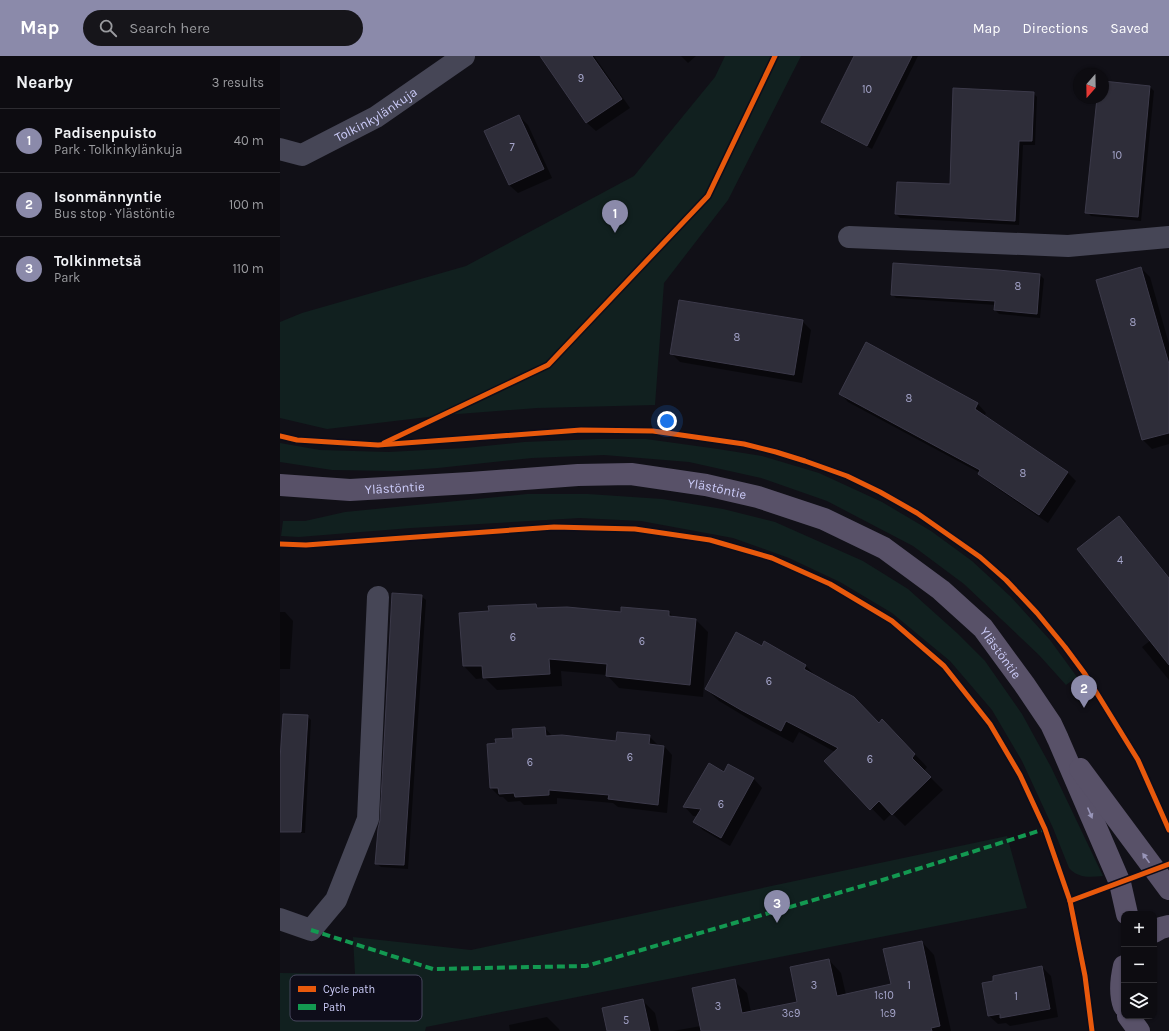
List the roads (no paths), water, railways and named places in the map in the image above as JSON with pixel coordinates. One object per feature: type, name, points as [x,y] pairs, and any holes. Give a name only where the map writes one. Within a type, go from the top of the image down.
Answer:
[{"type":"main road","name":"Ylästöntie","points":[[280,485],[350,490],[578,475],[631,474],[706,485],[758,497],[824,519],[884,548],[941,590],[983,628],[1051,724],[1120,883],[1126,911]]},
{"type":"main road","name":"Ylästöntie","points":[[1058,739],[1169,889]]},
{"type":"main road","points":[[1157,930],[1169,926]]},
{"type":"main road","points":[[1121,980],[1122,1002],[1130,1020]]},
{"type":"street","name":"Tolkinkylänkuja","points":[[280,149],[302,154],[376,118],[464,56]]},
{"type":"street","points":[[849,238],[1068,246],[1169,237]]},
{"type":"street","points":[[280,919],[311,930],[336,900],[368,820],[378,597]]},
{"type":"place","name":"Padisenpuisto","points":[[615,233]]},
{"type":"place","name":"Isonmännyntie","points":[[1084,708]]},
{"type":"place","name":"Tolkinmetsä","points":[[777,923]]}]
